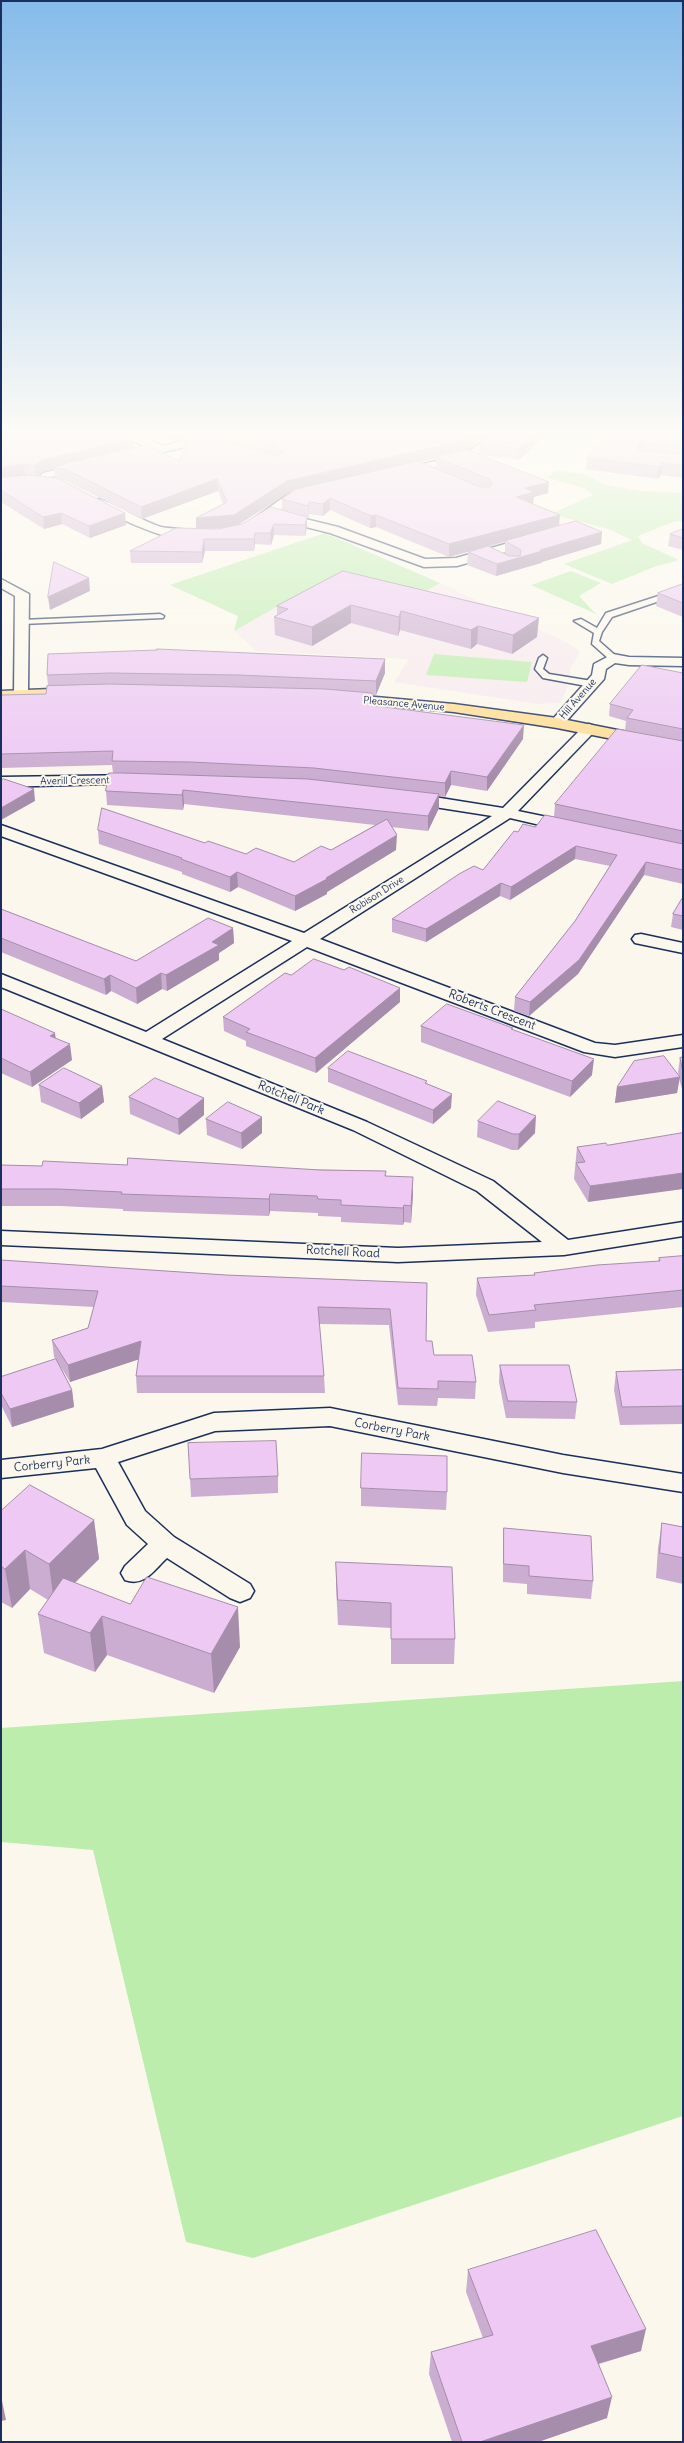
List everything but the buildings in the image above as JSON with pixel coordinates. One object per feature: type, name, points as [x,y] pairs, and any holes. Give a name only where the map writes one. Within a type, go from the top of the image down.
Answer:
[{"type":"main road","points":[[1,695],[21,693],[88,692]]},
{"type":"main road","name":"Pleasance Avenue","points":[[325,697],[454,708],[588,729],[683,748]]},
{"type":"street","points":[[386,549],[424,563],[457,562],[503,549]]},
{"type":"street","points":[[490,553],[508,561]]},
{"type":"street","points":[[1,583],[22,594],[21,693]]},
{"type":"street","points":[[613,658],[629,661],[683,662]]},
{"type":"street","name":"Hill Avenue","points":[[557,724],[599,676],[599,667],[613,658]]},
{"type":"street","name":"Robison Drive","points":[[147,1040],[507,813],[588,729]]},
{"type":"street","name":"Averill Crescent","points":[[1,782],[154,780]]},
{"type":"street","points":[[390,795],[507,813],[584,830]]},
{"type":"street","points":[[1,830],[306,940]]},
{"type":"street","points":[[641,939],[683,948]]},
{"type":"street","name":"Roberts Crescent","points":[[306,940],[590,1048],[615,1051],[683,1041]]},
{"type":"street","name":"Rotchell Park","points":[[1,980],[360,1126],[485,1186],[564,1248]]},
{"type":"street","name":"Rotchell Road","points":[[1,1238],[398,1255],[564,1248],[683,1229]]},
{"type":"street","name":"Corberry Park","points":[[1,1469],[103,1458],[214,1422],[330,1418],[562,1464],[683,1483]]},
{"type":"street","name":"Corberry Park","points":[[103,1458],[136,1518],[165,1544],[240,1590]]},
{"type":"street","points":[[134,1573],[165,1544]]},
{"type":"lane","points":[[613,658],[595,642],[598,632],[609,615],[683,590]]},
{"type":"lane","points":[[22,622],[160,616]]},
{"type":"lane","points":[[578,621],[598,632]]},
{"type":"lane","points":[[543,658],[539,669],[546,676],[592,684]]},
{"type":"shaded area","points":[[277,549],[362,549],[440,583],[566,642],[580,652],[570,669],[571,681],[560,703],[538,704],[394,682],[409,659],[256,651],[234,631],[238,616],[170,585]]},
{"type":"green space","points":[[277,549],[362,549],[440,583],[414,598],[313,595],[303,592],[234,631],[238,616],[170,585]]},
{"type":"green space","points":[[606,549],[655,549],[679,560],[654,567],[612,584],[564,564]]},
{"type":"green space","points":[[571,571],[601,583],[579,596],[596,614],[531,585]]},
{"type":"green space","points":[[434,654],[532,662],[527,682],[426,675]]},
{"type":"green space","points":[[683,1681],[683,2116],[253,2258],[186,2242],[93,1850],[1,1842],[1,1728]]}]
